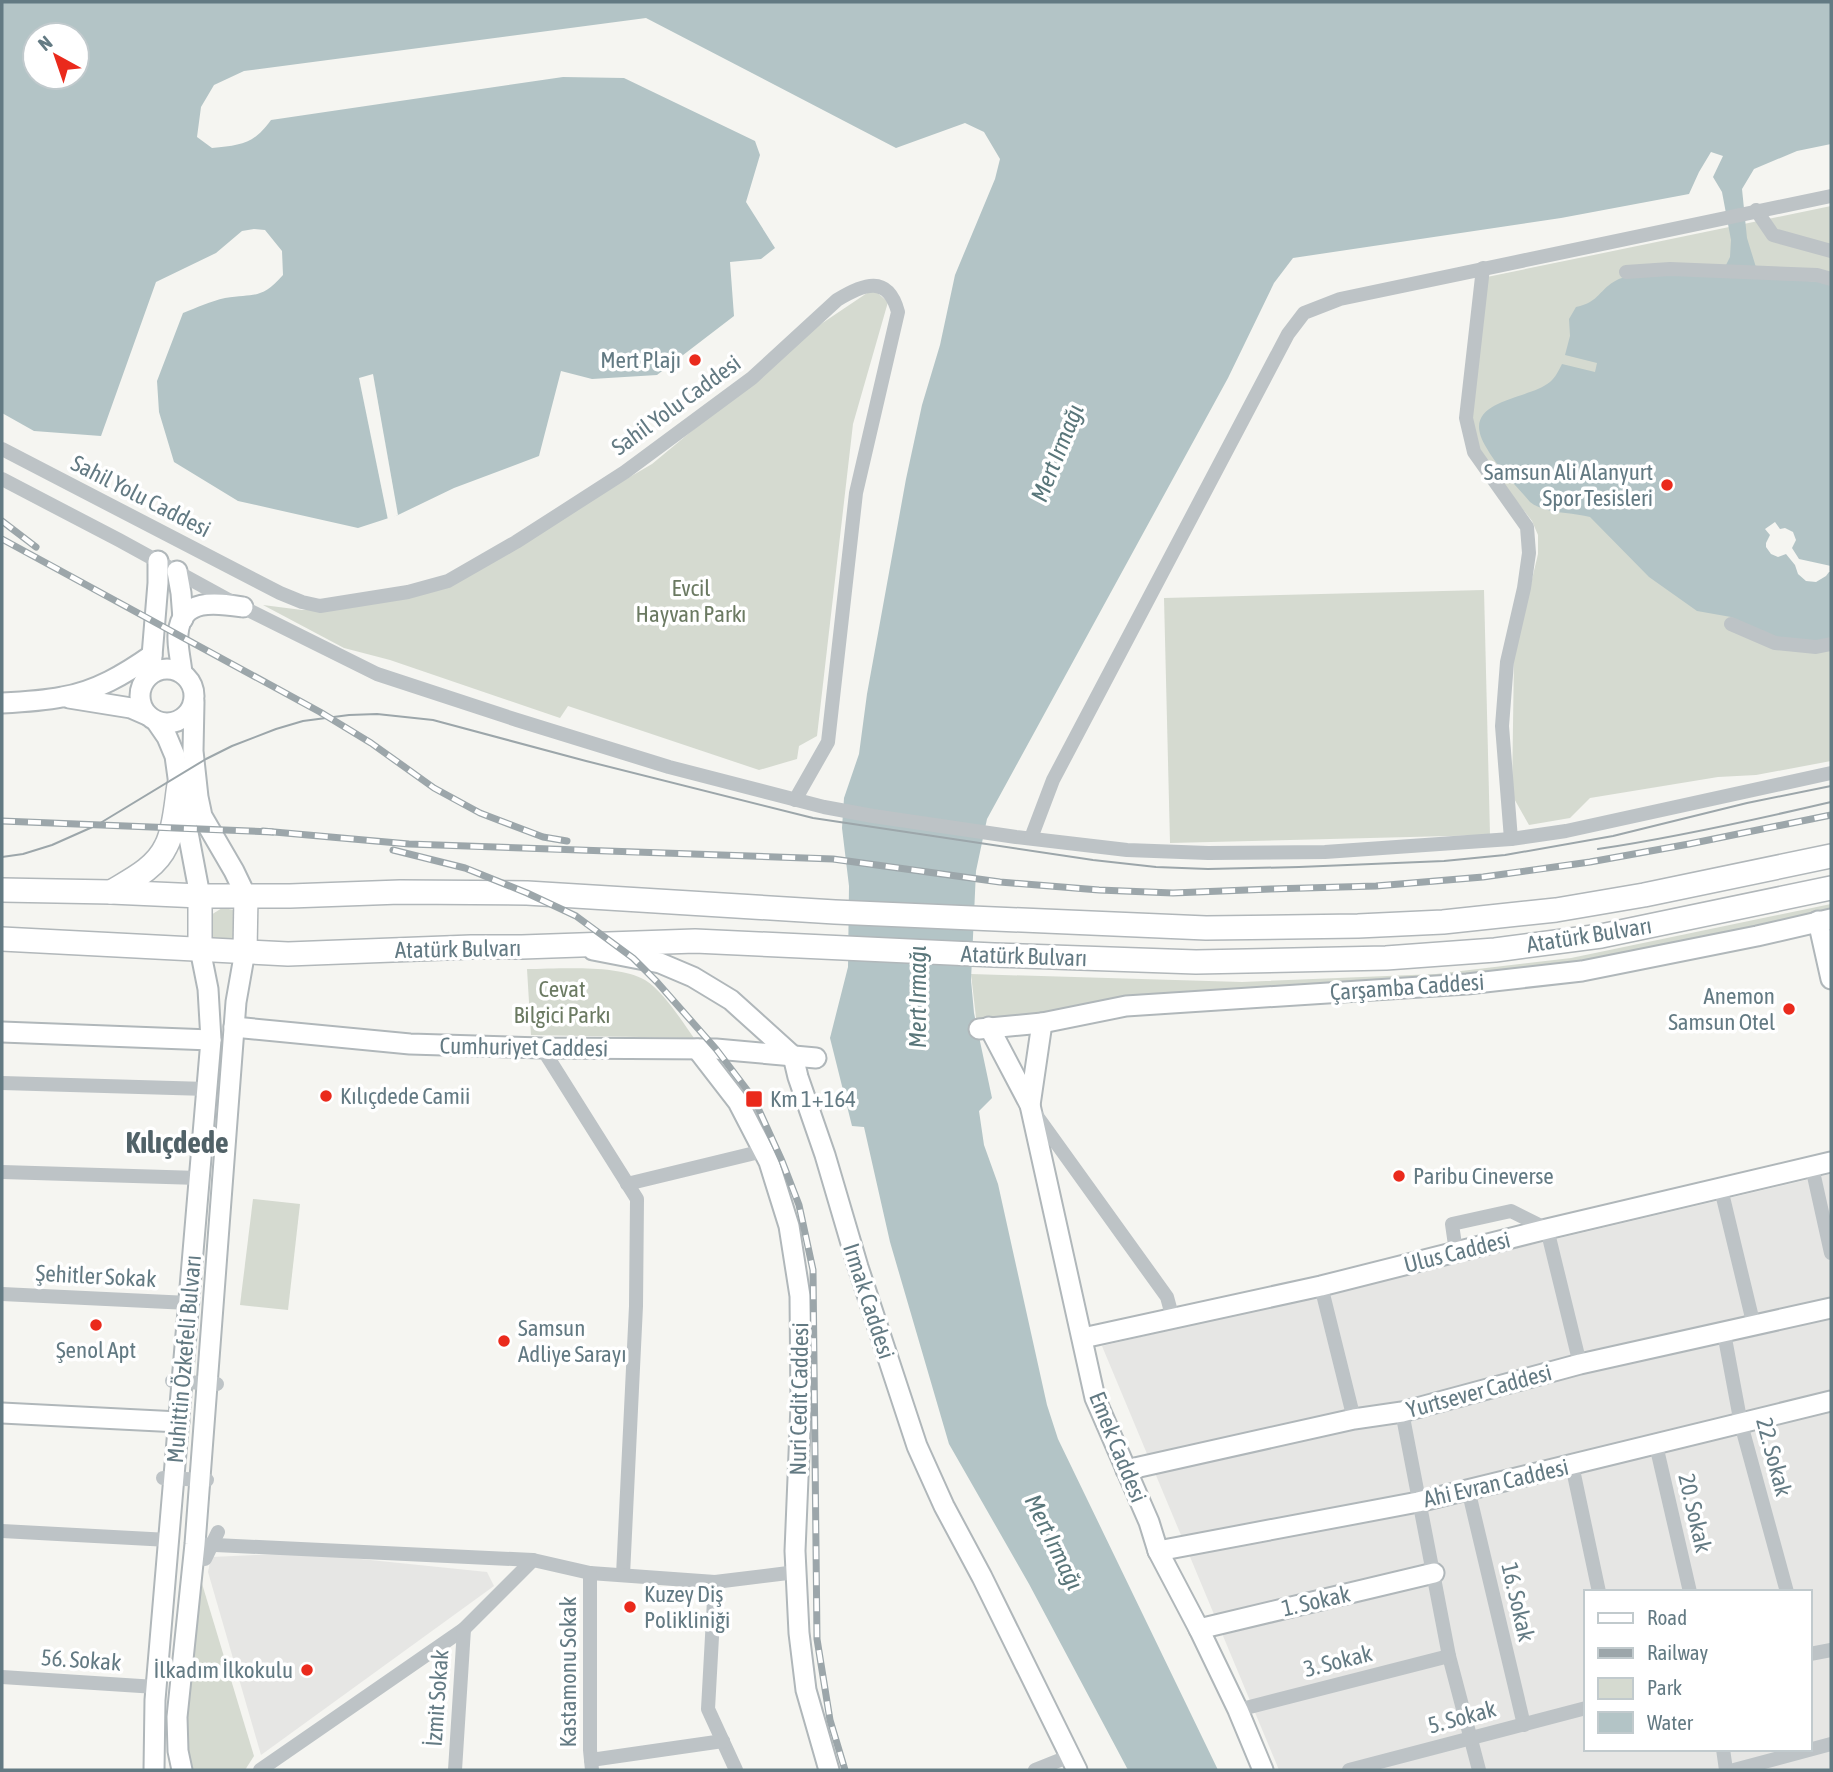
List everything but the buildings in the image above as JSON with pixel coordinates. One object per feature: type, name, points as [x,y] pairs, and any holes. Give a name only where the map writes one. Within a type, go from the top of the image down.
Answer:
[{"type":"main road","points":[[158,561],[151,665],[140,692],[140,701],[167,737],[175,756],[200,896],[200,949]]},
{"type":"main road","points":[[177,571],[183,619]]},
{"type":"main road","points":[[182,673],[178,634],[183,619],[191,609],[203,604],[217,603],[243,607]]},
{"type":"main road","points":[[151,665],[156,671],[173,669],[182,673],[193,686],[193,751],[198,797],[202,817],[246,896],[245,951]]},
{"type":"main road","points":[[2,703],[65,697],[151,665]]},
{"type":"main road","points":[[65,697],[131,708],[152,718],[172,723],[180,720],[194,702]]},
{"type":"main road","points":[[111,892],[154,863],[166,845],[175,816],[179,785]]},
{"type":"main road","name":"Atatürk Bulvarı","points":[[2,890],[200,896],[400,892],[527,893],[835,912],[1206,928],[1357,926],[1443,922],[1556,910],[1644,895],[1831,856]]},
{"type":"main road","name":"Atatürk Bulvarı","points":[[2,939],[288,954],[695,941],[1196,962],[1386,958],[1495,950],[1601,936],[1831,888]]},
{"type":"main road","points":[[1825,920],[1831,979]]},
{"type":"main road","name":"Çarşamba Caddesi","points":[[984,1028],[1042,1023],[1126,1006],[1467,984],[1582,971],[1825,920]]},
{"type":"main road","points":[[568,946],[660,963],[693,977],[731,1000],[793,1056]]},
{"type":"main road","name":"Muhittin Özkefeli Bulvarı","points":[[154,1770],[156,1688],[169,1540],[169,1478],[179,1422],[177,1381],[189,1303],[211,1040],[208,989],[200,949]]},
{"type":"main road","name":"Muhittin Özkefeli Bulvarı","points":[[181,1770],[177,1717],[208,1545],[205,1480],[234,1027],[245,951]]},
{"type":"main road","name":"Emek Caddesi","points":[[1030,1105],[1042,1023]]},
{"type":"main road","name":"Cumhuriyet Caddesi","points":[[234,1027],[410,1045],[716,1049],[816,1058]]},
{"type":"main road","name":"Emek Caddesi","points":[[984,1028],[1030,1105],[1095,1398],[1149,1522],[1158,1551],[1238,1710],[1263,1770]]},
{"type":"main road","points":[[2,1032],[211,1040]]},
{"type":"main road","name":"Nuri Cedit Caddesi","points":[[697,1049],[738,1102],[764,1151],[789,1226],[800,1296],[802,1405],[795,1551],[799,1633],[806,1690],[829,1770]]},
{"type":"main road","name":"Irmak Caddesi","points":[[793,1056],[917,1446],[944,1506],[1073,1763]]},
{"type":"main road","name":"Ulus Caddesi","points":[[1083,1338],[1321,1286],[1822,1164]]},
{"type":"main road","name":"Yurtsever Caddesi","points":[[1126,1470],[1354,1419],[1402,1412],[1580,1364],[1831,1308]]},
{"type":"main road","name":"Ahi Evran Caddesi","points":[[1158,1551],[1418,1502],[1831,1401]]},
{"type":"main road","points":[[2,1413],[179,1422]]},
{"type":"main road","name":"1. Sokak","points":[[1199,1629],[1433,1573]]},
{"type":"street","points":[[1031,838],[1053,780],[1288,334],[1304,313],[1340,299],[1831,196]]},
{"type":"street","points":[[1756,210],[1773,235],[1831,251]]},
{"type":"street","points":[[1483,268],[1466,418],[1474,452],[1527,527],[1529,553],[1507,662],[1502,726],[1511,839]]},
{"type":"street","points":[[1626,272],[1670,269],[1817,275],[1831,279]]},
{"type":"street","name":"Sahil Yolu Caddesi","points":[[2,449],[302,603],[320,606],[408,592],[448,581],[516,542],[625,472],[752,379],[837,300],[863,288],[887,288],[894,298],[898,312],[856,493],[828,742],[795,800]]},
{"type":"street","points":[[2,479],[243,607],[377,674],[668,767],[824,807],[873,816],[1127,850],[1208,853],[1325,852],[1511,839],[1566,831],[1831,773]]},
{"type":"street","points":[[1731,624],[1775,643],[1816,647],[1831,644]]},
{"type":"street","points":[[542,1048],[637,1199],[636,1293],[622,1576]]},
{"type":"street","points":[[2,1083],[207,1089]]},
{"type":"street","points":[[1030,1105],[1167,1297],[1173,1319]]},
{"type":"street","points":[[627,1184],[764,1151]]},
{"type":"street","points":[[1822,1164],[1831,1253]]},
{"type":"street","points":[[2,1172],[200,1178]]},
{"type":"street","points":[[1721,1189],[1754,1326]]},
{"type":"street","points":[[1457,1252],[1452,1224],[1511,1211],[1547,1229],[1580,1364]]},
{"type":"street","points":[[1321,1286],[1354,1419]]},
{"type":"street","name":"Şehitler Sokak","points":[[2,1294],[189,1303]]},
{"type":"street","name":"22. Sokak","points":[[1724,1333],[1741,1424],[1786,1590]]},
{"type":"street","points":[[177,1381],[212,1383]]},
{"type":"street","points":[[1402,1412],[1450,1656],[1479,1770]]},
{"type":"street","name":"20. Sokak","points":[[1656,1445],[1690,1590]]},
{"type":"street","points":[[1572,1465],[1600,1590]]},
{"type":"street","points":[[169,1478],[205,1480]]},
{"type":"street","name":"16. Sokak","points":[[1468,1489],[1524,1724]]},
{"type":"street","points":[[2,1531],[169,1540]]},
{"type":"street","points":[[208,1545],[533,1560],[590,1573],[715,1582],[796,1572]]},
{"type":"street","points":[[260,1770],[464,1629],[533,1560]]},
{"type":"street","name":"Kastamonu Sokak","points":[[590,1573],[592,1765]]},
{"type":"street","points":[[715,1582],[708,1709],[736,1770]]},
{"type":"street","name":"İzmit Sokak","points":[[455,1770],[464,1629]]},
{"type":"street","points":[[1812,1654],[1831,1650]]},
{"type":"street","name":"3. Sokak","points":[[1238,1710],[1450,1656]]},
{"type":"street","name":"56. Sokak","points":[[2,1677],[156,1688]]},
{"type":"street","name":"5. Sokak","points":[[1349,1770],[1584,1709]]},
{"type":"street","points":[[592,1765],[723,1741]]},
{"type":"street","points":[[1812,1749],[1831,1744]]},
{"type":"street","points":[[1723,1751],[1726,1770]]},
{"type":"street","points":[[1734,1770],[1805,1751]]},
{"type":"street","points":[[1035,1770],[1073,1763]]},
{"type":"shaded area","points":[[1831,1174],[1831,1770],[1279,1770],[1102,1346]]},
{"type":"shaded area","name":"İlkadım İlkokulu","points":[[302,1553],[487,1572],[494,1586],[261,1755],[208,1572],[211,1557]]},
{"type":"green space","name":"Samsun Ali Alanyurt Spor Tesisleri","points":[[1831,206],[1831,761],[1756,775],[1718,777],[1590,798],[1570,818],[1529,825],[1512,795],[1514,655],[1538,554],[1538,535],[1532,521],[1475,448],[1469,420],[1487,277]]},
{"type":"green space","name":"Evcil Hayvan Parkı","points":[[873,289],[888,302],[853,424],[817,736],[799,746],[797,759],[759,770],[568,706],[560,718],[390,660],[344,648],[263,605],[302,610],[324,609],[448,583],[652,464],[818,326]]},
{"type":"green space","points":[[1484,590],[1490,835],[1170,843],[1164,598]]},
{"type":"green space","points":[[1831,904],[1831,910],[1575,965],[1437,979],[1187,991],[977,1026],[971,974],[1242,982],[1436,974],[1571,958]]},
{"type":"green space","points":[[222,908],[235,910],[239,944],[209,940],[211,915]]},
{"type":"green space","name":"Cevat Bilgici Parkı","points":[[587,968],[633,975],[645,980],[659,992],[694,1038],[531,1035],[527,969]]},
{"type":"green space","points":[[253,1199],[300,1204],[288,1310],[240,1305]]},
{"type":"green space","points":[[200,1577],[254,1756],[245,1770],[189,1770],[185,1707]]},
{"type":"water","name":"Mert Irmağı","points":[[2,2],[1831,2],[1831,144],[1797,151],[1754,169],[1742,189],[1747,238],[1759,277],[1831,283],[1831,640],[1775,639],[1731,617],[1697,611],[1649,577],[1590,517],[1551,511],[1530,502],[1495,462],[1479,431],[1481,419],[1487,410],[1550,382],[1562,364],[1595,372],[1597,363],[1565,355],[1570,336],[1569,319],[1576,307],[1595,299],[1617,280],[1637,275],[1721,275],[1730,257],[1731,240],[1722,192],[1713,177],[1723,156],[1711,152],[1689,194],[1561,218],[1293,258],[1274,283],[1228,378],[987,819],[976,871],[971,980],[974,1013],[992,1098],[979,1111],[984,1145],[998,1184],[1047,1405],[1058,1439],[1218,1770],[1128,1770],[1029,1584],[949,1444],[890,1242],[864,1127],[852,1126],[830,1038],[848,967],[849,886],[842,828],[844,798],[859,754],[867,694],[922,405],[940,345],[955,275],[995,179],[1000,159],[984,132],[965,123],[896,148],[646,18],[244,71],[214,85],[201,107],[197,137],[212,148],[246,142],[271,120],[563,77],[624,78],[755,141],[760,155],[746,202],[775,248],[761,259],[730,262],[734,316],[657,375],[592,379],[561,371],[539,456],[454,488],[398,515],[358,528],[238,501],[174,462],[159,412],[157,381],[183,313],[220,299],[263,292],[283,275],[282,251],[265,230],[242,231],[216,253],[156,282],[101,436],[34,431],[2,413]]},
{"type":"pier","points":[[373,374],[398,515],[388,520],[359,378]]},
{"type":"pier","points":[[1775,522],[1780,529],[1793,532],[1796,540],[1792,548],[1799,559],[1831,566],[1831,572],[1816,582],[1806,581],[1798,574],[1786,554],[1778,557],[1771,554],[1766,547],[1770,535],[1765,529]]},
{"type":"tram line","points":[[2,857],[52,845],[97,825],[232,746],[303,721],[349,715],[377,714],[433,720],[813,818],[1156,867],[1299,867],[1444,861],[1505,855],[1613,836],[1747,803],[1831,786]]},
{"type":"tram line","points":[[1598,849],[1715,828],[1831,802]]},
{"type":"railway","points":[[2,521],[36,547]]},
{"type":"railway","points":[[2,539],[320,712],[371,743],[434,788],[480,813],[543,837],[567,841]]},
{"type":"railway","points":[[263,831],[409,844],[833,859],[1000,882],[1173,893],[1376,886],[1483,877],[1590,862],[1831,815]]},
{"type":"railway","points":[[2,821],[272,832]]},
{"type":"railway","points":[[393,850],[465,868],[576,916],[633,958],[657,982],[716,1049],[754,1099],[799,1205],[813,1270],[817,1639],[830,1720],[845,1770]]},
{"type":"place","name":"Mert Plajı","points":[[695,360]]},
{"type":"place","name":"Samsun Ali Alanyurt Spor Tesisleri","points":[[1667,485]]},
{"type":"place","name":"Anemon Samsun Otel","points":[[1789,1009]]},
{"type":"place","name":"Kılıçdede Camii","points":[[326,1096]]},
{"type":"place","name":"Km 1+164","points":[[754,1099]]},
{"type":"place","name":"Paribu Cineverse","points":[[1399,1176]]},
{"type":"place","name":"Şenol Apt","points":[[96,1325]]},
{"type":"place","name":"Samsun Adliye Sarayı","points":[[504,1341]]},
{"type":"place","name":"Kuzey Diş Polikliniği","points":[[630,1607]]},
{"type":"place","name":"İlkadım İlkokulu","points":[[307,1670]]},
{"type":"district","name":"Kılıçdede","points":[[177,1142]]}]
